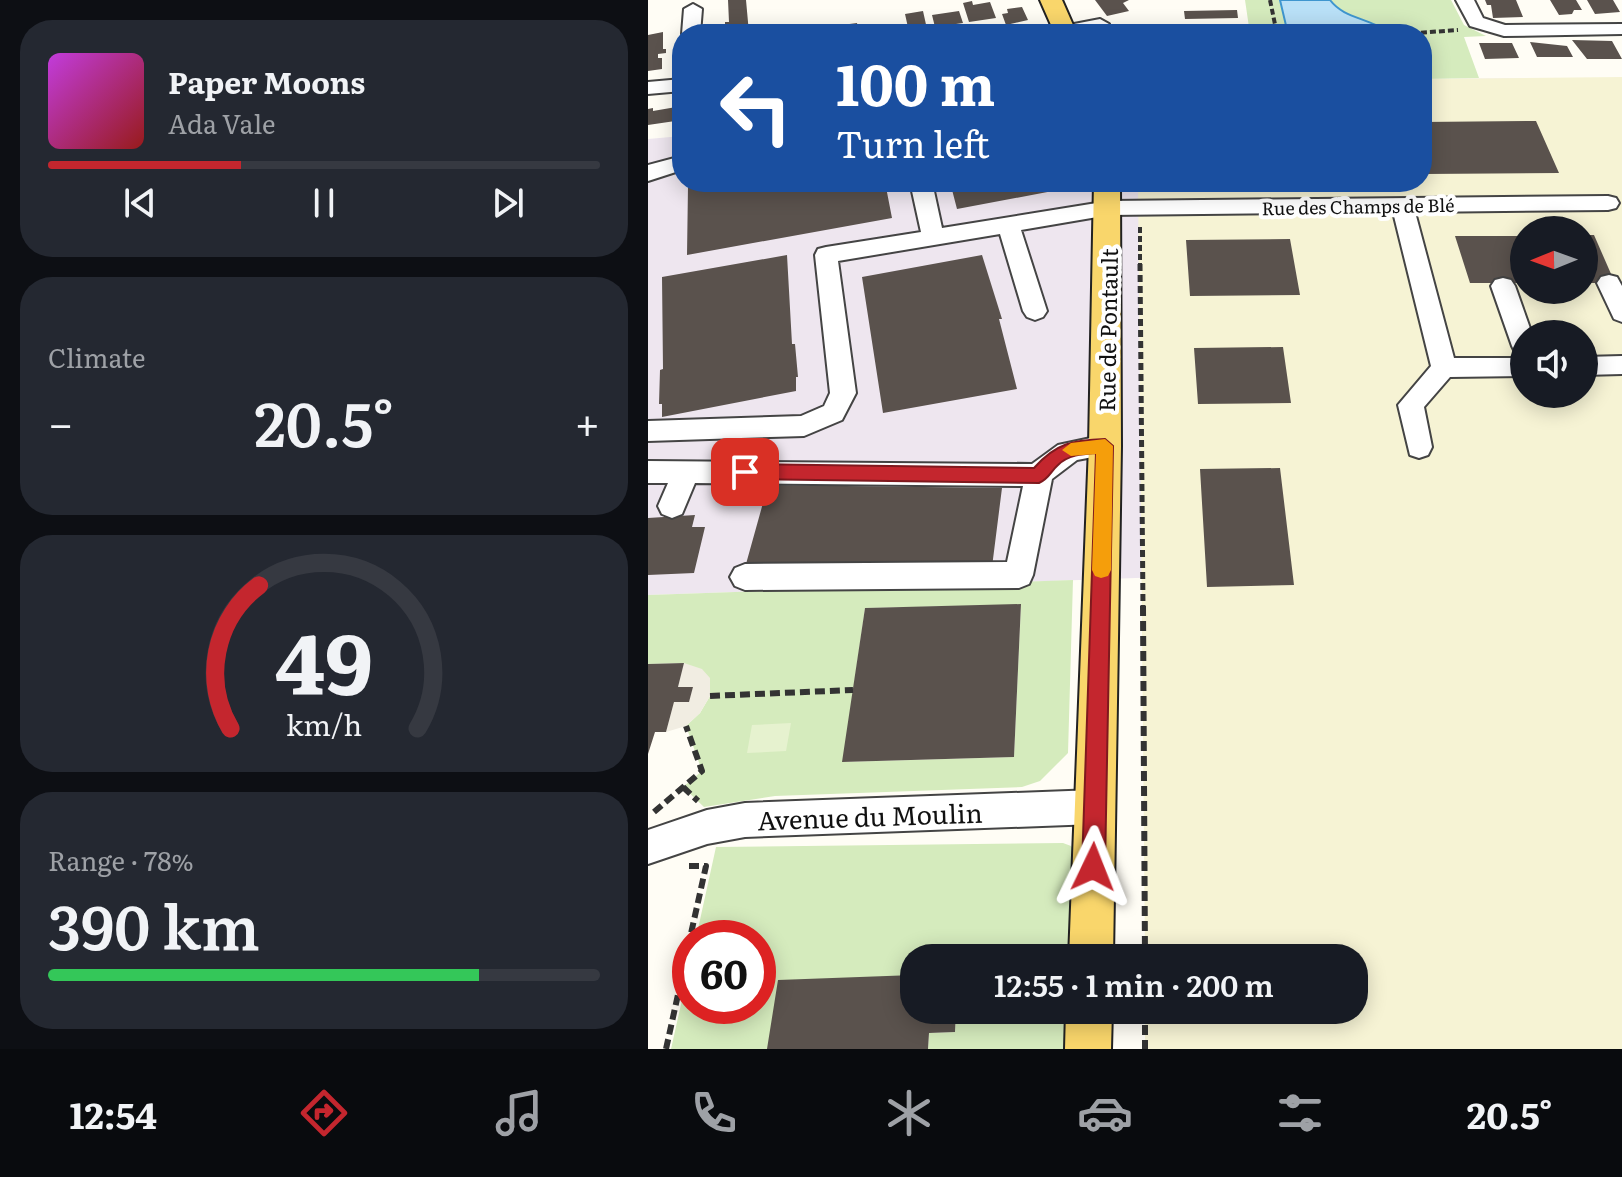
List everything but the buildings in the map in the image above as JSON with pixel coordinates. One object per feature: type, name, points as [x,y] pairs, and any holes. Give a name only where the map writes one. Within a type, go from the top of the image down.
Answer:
[{"type":"main road","points":[[1051,0],[1058,24]]},
{"type":"main road","name":"Rue de Pontault","points":[[1091,944],[1105,446],[1119,199]]},
{"type":"main road","points":[[1088,1049],[1089,1024]]},
{"type":"street","points":[[1465,0],[1476,22],[1496,30],[1622,29]]},
{"type":"street","points":[[692,24],[693,9]]},
{"type":"street","points":[[648,88],[672,86]]},
{"type":"street","points":[[648,174],[672,165]]},
{"type":"street","points":[[923,192],[933,236]]},
{"type":"street","name":"Rue des Champs de Blé","points":[[648,431],[804,426],[833,413],[843,393],[826,255],[1008,223],[1119,199],[1402,206],[1608,203]]},
{"type":"street","points":[[1402,206],[1444,368]]},
{"type":"street","points":[[1008,223],[1035,311]]},
{"type":"street","points":[[1609,283],[1622,313]]},
{"type":"street","points":[[1503,286],[1515,320]]},
{"type":"street","points":[[1598,366],[1622,365]]},
{"type":"street","points":[[1419,447],[1411,405],[1444,368],[1510,367]]},
{"type":"street","points":[[745,577],[1019,575],[1039,475],[1054,457],[1076,447],[1105,446]]},
{"type":"street","points":[[672,506],[686,471]]},
{"type":"street","points":[[648,472],[1039,475]]},
{"type":"street","name":"Avenue du Moulin","points":[[660,838],[745,820],[1095,807]]},
{"type":"path","points":[[1270,0],[1275,24]]},
{"type":"path","points":[[1432,32],[1464,29]]},
{"type":"path","points":[[1119,199],[1145,944]]},
{"type":"path","points":[[710,696],[853,690]]},
{"type":"path","points":[[686,726],[702,771],[660,838],[706,866],[694,920]]},
{"type":"path","points":[[666,1049],[672,1022]]},
{"type":"path","points":[[1145,1024],[1145,1049]]},
{"type":"shaded area","points":[[1622,77],[1622,1049],[1145,1049],[1145,1024],[1368,1024],[1368,944],[1145,944],[1138,192],[1432,192],[1432,79]]},
{"type":"shaded area","points":[[1546,78],[1622,225],[1622,608],[1164,577],[648,595],[648,139],[672,137],[672,192],[1432,192],[1432,79]]},
{"type":"shaded area","points":[[684,663],[702,669],[710,678],[710,696],[700,713],[686,726],[666,732],[674,702],[689,701],[693,687],[678,687]]},
{"type":"green space","points":[[1245,0],[1451,0],[1464,25],[1486,36],[1464,37],[1479,78],[1432,79],[1432,24],[1249,24]]},
{"type":"green space","points":[[1073,580],[1068,753],[1040,781],[1022,787],[775,796],[704,807],[683,787],[702,771],[686,726],[700,713],[710,696],[684,663],[648,664],[648,595]],"holes":[[[1021,605],[1014,757],[843,762],[865,608]]]},
{"type":"green space","points":[[791,723],[786,751],[747,753],[752,725]]},
{"type":"green space","points":[[1063,843],[1071,846],[1076,853],[1073,944],[900,944],[900,982],[767,1049],[671,1049],[677,1024],[776,1024],[776,920],[700,920],[716,847]]},
{"type":"green space","points":[[955,1024],[1070,1024],[1069,1049],[928,1049],[929,1033],[955,1032]]},
{"type":"water","points":[[1280,0],[1330,0],[1343,11],[1374,24],[1286,24]]},
{"type":"slow traffic","points":[[1071,450],[1105,446],[1101,570]]},
{"type":"route","points":[[745,472],[1039,475],[1054,457],[1076,447],[1105,446],[1093,867]]}]
